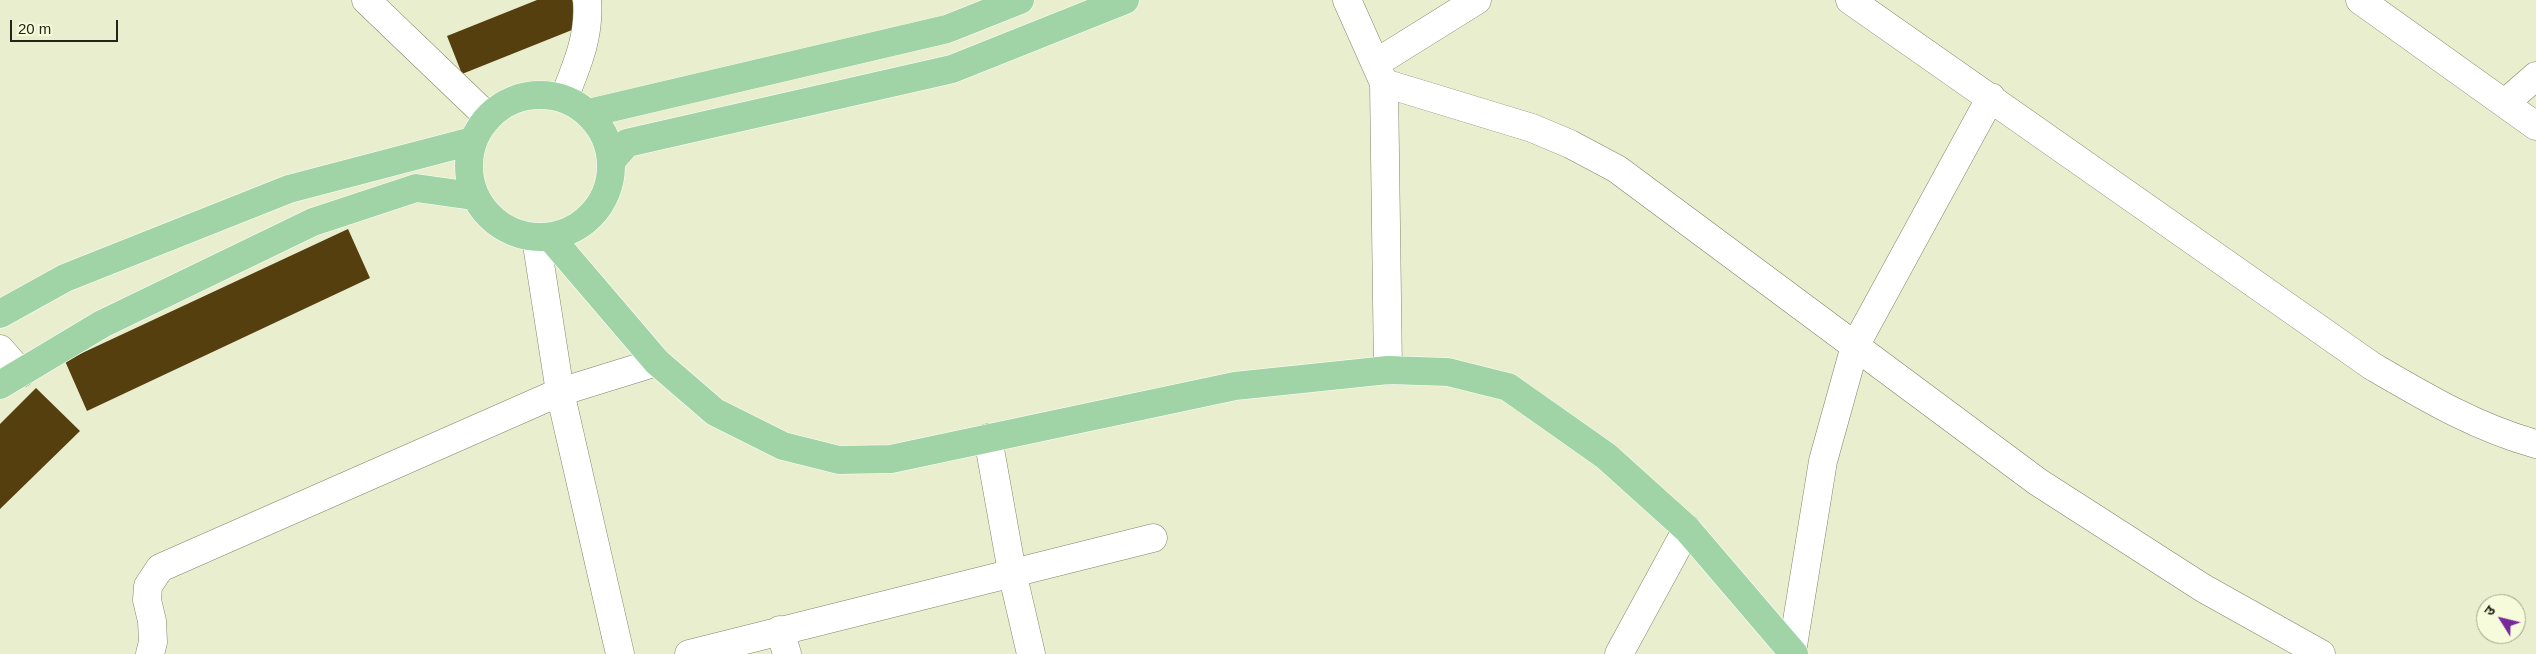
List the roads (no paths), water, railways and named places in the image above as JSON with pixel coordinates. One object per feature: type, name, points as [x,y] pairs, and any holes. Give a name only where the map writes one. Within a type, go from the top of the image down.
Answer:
[{"type":"main road","points":[[589,113],[947,29],[1020,0]]},
{"type":"main road","points":[[612,160],[627,143],[952,69],[1125,0]]},
{"type":"main road","points":[[527,95],[564,98],[589,113],[606,136],[612,160],[607,192],[593,216],[543,238],[513,234],[490,220],[474,196],[467,169],[472,141],[487,116],[509,100],[527,95]]},
{"type":"main road","points":[[0,314],[65,278],[289,189],[472,141]]},
{"type":"main road","points":[[11,379],[102,324],[313,222],[416,188],[474,196]]},
{"type":"main road","points":[[543,238],[657,362],[715,412],[783,446],[839,460],[891,459],[1235,386],[1388,370],[1448,372],[1508,387],[1606,456],[1687,529],[1793,653]]},
{"type":"street","points":[[366,0],[487,116]]},
{"type":"street","points":[[564,98],[583,50],[588,20],[586,0]]},
{"type":"street","points":[[1348,0],[1380,73],[1388,370]]},
{"type":"street","points":[[1380,73],[1477,0]]},
{"type":"street","points":[[1850,0],[1991,97],[2372,366],[2436,404],[2504,436],[2536,444]]},
{"type":"street","points":[[2360,0],[2536,126]]},
{"type":"street","points":[[1380,73],[1532,128],[1570,144],[1617,169],[2038,482],[2203,588],[2321,654]]},
{"type":"street","points":[[2505,103],[2536,76]]},
{"type":"street","points":[[1793,653],[1823,462],[1855,346],[1991,97]]},
{"type":"street","points":[[543,238],[560,392],[620,654]]},
{"type":"street","points":[[0,349],[11,379]]},
{"type":"street","points":[[150,654],[153,642],[152,621],[147,600],[148,586],[160,568],[560,392],[657,362]]},
{"type":"street","points":[[988,438],[1012,572],[1031,654]]},
{"type":"street","points":[[1619,654],[1687,529]]},
{"type":"street","points":[[689,654],[783,642],[1012,572],[1152,538]]}]
